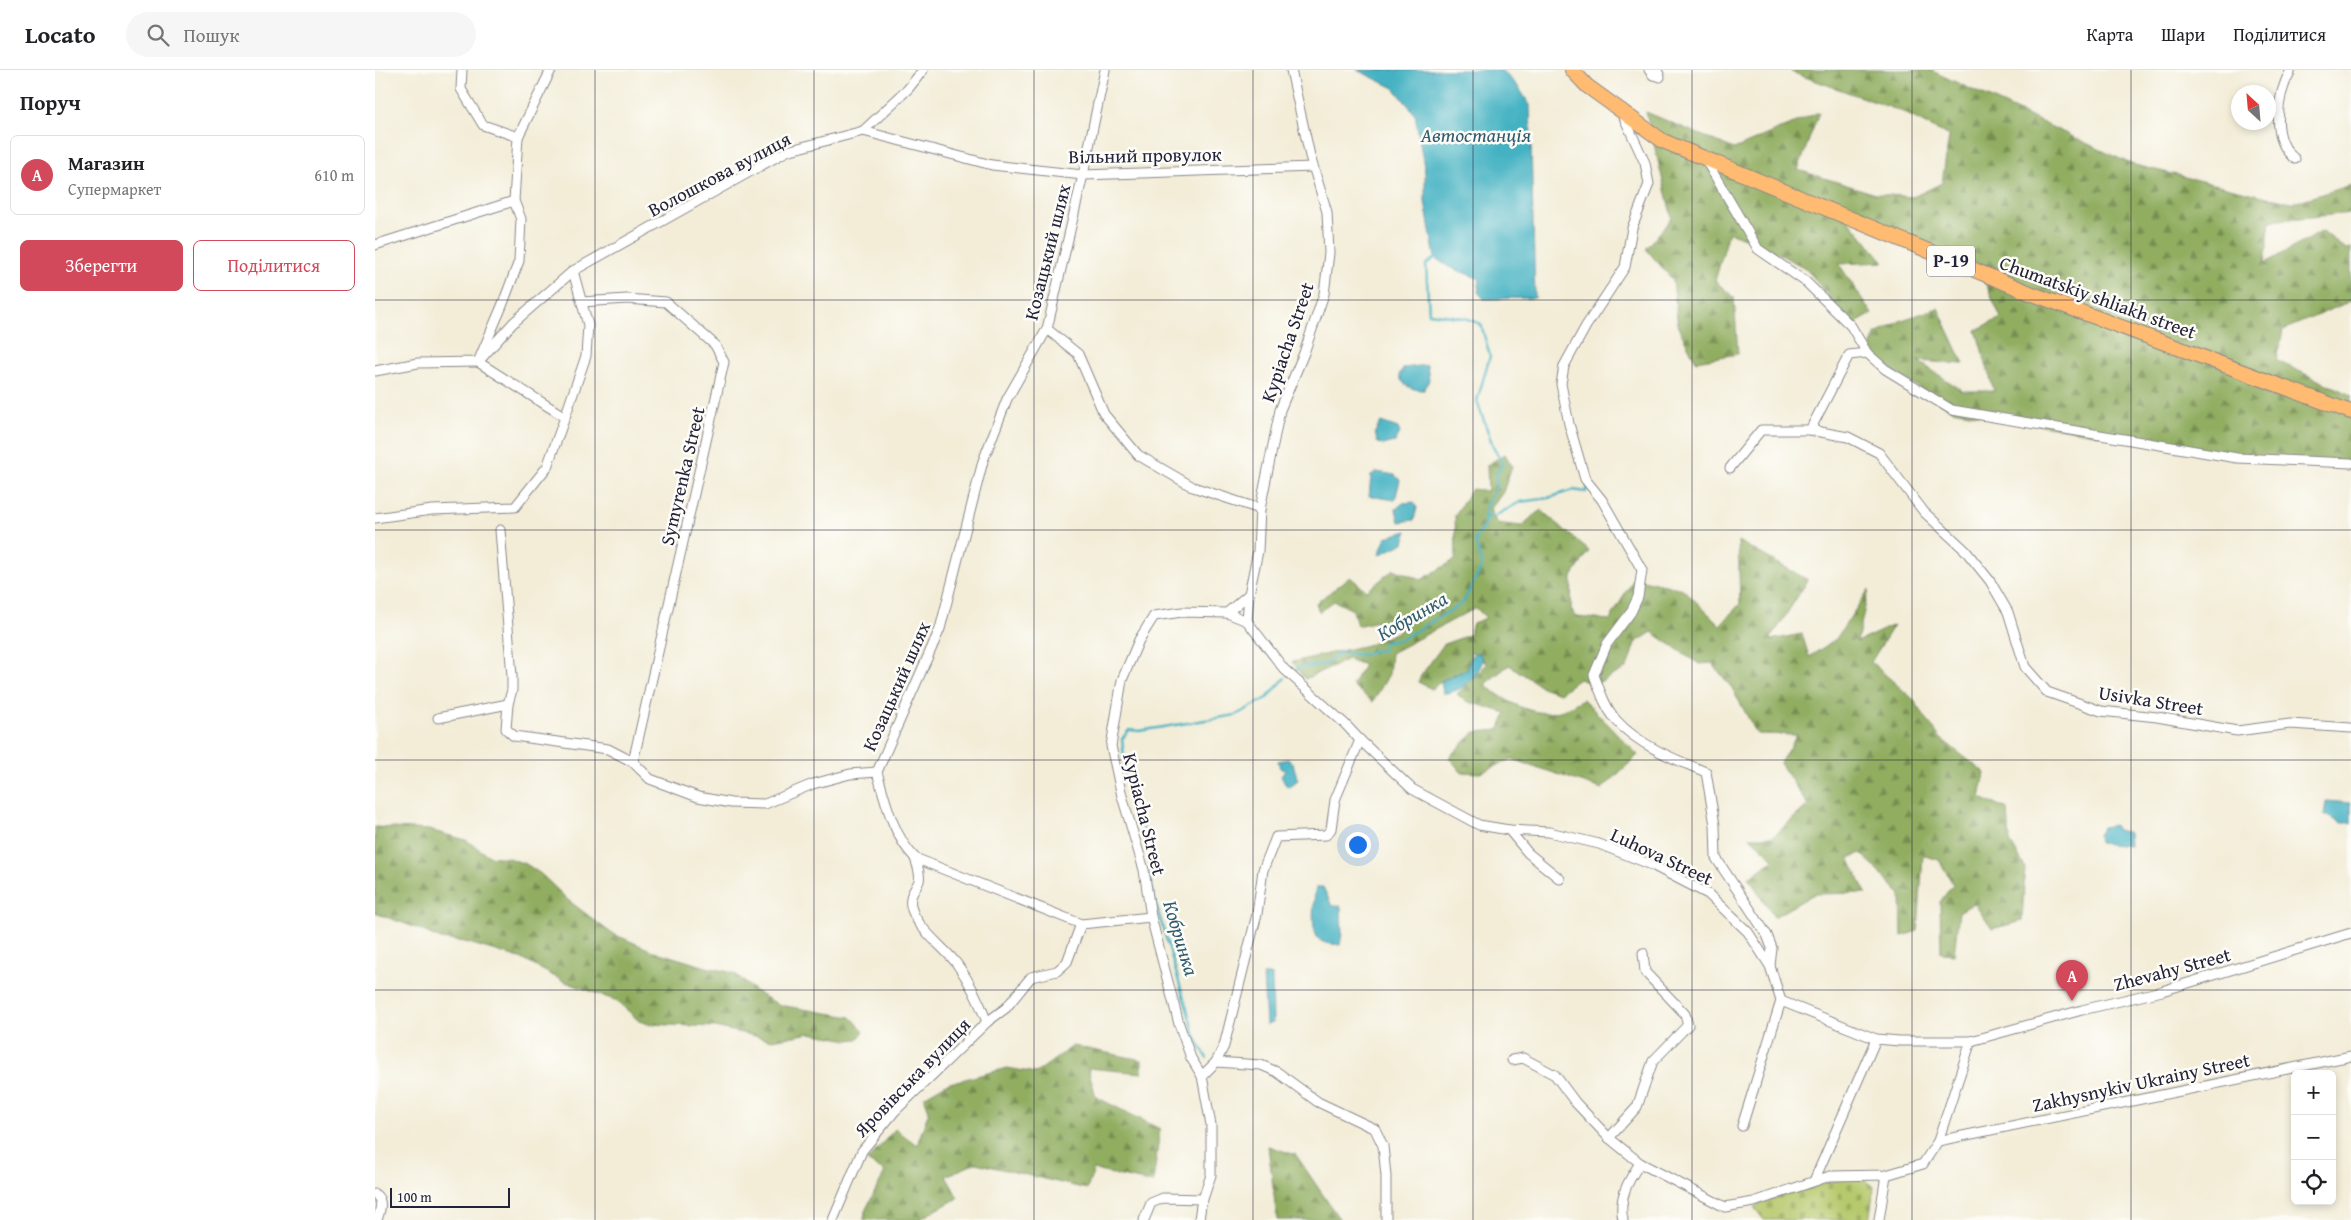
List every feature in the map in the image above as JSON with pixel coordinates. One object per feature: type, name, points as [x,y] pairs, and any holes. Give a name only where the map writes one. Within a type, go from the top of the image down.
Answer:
[{"type":"main road","name":"Chumatskiy shliakh street","points":[[1572,70],[1587,86],[1663,141],[2030,293],[2351,412]]},
{"type":"street","points":[[462,70],[461,90],[483,125],[518,137]]},
{"type":"street","points":[[478,362],[503,306],[519,261],[521,219],[514,201],[518,137],[551,70]]},
{"type":"street","name":"Волошкова вулиця","points":[[478,362],[513,322],[573,271],[787,151],[863,131],[908,89],[923,70]]},
{"type":"street","name":"Козацький шлях","points":[[915,858],[903,845],[894,826],[877,772],[941,629],[983,461],[1003,408],[1047,330],[1105,70]]},
{"type":"street","name":"Kypiacha Street","points":[[1247,621],[1249,594],[1258,551],[1260,509],[1280,410],[1305,354],[1324,294],[1329,253],[1327,212],[1297,104],[1291,70]]},
{"type":"street","points":[[1649,70],[1653,75],[1659,77],[1657,70]]},
{"type":"street","points":[[2291,70],[2285,81],[2278,118],[2281,138],[2288,154],[2295,159]]},
{"type":"street","name":"Luhova Street","points":[[1621,111],[1645,163],[1649,184],[1632,228],[1625,267],[1586,326],[1564,366],[1561,384],[1569,424],[1585,478],[1603,500],[1643,570],[1638,597],[1631,612],[1607,644],[1595,675],[1602,697],[1616,720],[1633,736],[1707,772],[1715,825],[1716,858],[1767,935],[1772,948],[1771,966]]},
{"type":"street","name":"Вільний провулок","points":[[863,131],[993,165],[1083,175],[1313,167]]},
{"type":"street","points":[[1705,159],[1758,249],[1806,282],[1851,326],[1867,353],[1885,369],[1952,410],[2237,458],[2351,463]]},
{"type":"street","points":[[375,245],[514,201]]},
{"type":"street","points":[[375,518],[432,510],[515,507],[547,467],[586,356],[588,325],[573,271]]},
{"type":"street","name":"Symyrenka Street","points":[[582,302],[627,299],[666,302],[715,345],[725,362],[633,762]]},
{"type":"street","points":[[1047,330],[1078,354],[1104,414],[1137,455],[1193,486],[1260,509]]},
{"type":"street","points":[[1810,430],[1849,355],[1867,353]]},
{"type":"street","points":[[375,371],[418,363],[478,362],[565,417]]},
{"type":"street","name":"Usivka Street","points":[[1730,468],[1761,430],[1810,430],[1848,437],[1879,453],[1923,512],[1965,550],[1990,581],[2008,612],[2025,667],[2047,692],[2101,711],[2157,717],[2237,731],[2290,724],[2351,728]]},
{"type":"street","points":[[500,530],[512,676],[512,690],[508,704],[506,729],[514,736],[608,749],[633,762],[650,779],[698,798],[731,803],[765,804],[813,784],[850,774],[877,772]]},
{"type":"street","points":[[1247,621],[1227,613],[1249,594]]},
{"type":"street","name":"Kypiacha Street","points":[[1151,916],[1144,870],[1122,796],[1111,746],[1122,680],[1139,640],[1155,616],[1182,612],[1227,613]]},
{"type":"street","name":"Luhova Street","points":[[1247,621],[1284,669],[1345,724],[1412,789],[1479,825],[1509,830],[1549,832],[1599,844],[1652,865],[1708,894],[1749,932],[1771,966],[1781,1001]]},
{"type":"street","points":[[438,718],[508,704]]},
{"type":"street","points":[[1202,1076],[1216,1062],[1225,1046],[1257,914],[1263,870],[1276,836],[1326,834],[1331,829],[1335,800],[1360,740]]},
{"type":"street","points":[[1509,830],[1528,853],[1561,879]]},
{"type":"street","points":[[915,858],[1081,924],[1151,916],[1179,1024],[1191,1058],[1202,1076],[1211,1125],[1211,1175],[1203,1199],[1199,1220]]},
{"type":"street","name":"Яровівська вулиця","points":[[833,1220],[862,1151],[895,1111],[987,1022],[970,983],[955,962],[916,918],[911,906],[911,892],[919,882],[915,858]]},
{"type":"street","points":[[987,1022],[1006,1008],[1031,978],[1057,971],[1067,962],[1081,924]]},
{"type":"street","name":"Zhevahy Street","points":[[1781,1001],[1875,1039],[1971,1041],[2082,1010],[2163,991],[2351,933]]},
{"type":"street","points":[[1609,1138],[1637,1107],[1653,1061],[1688,1025],[1685,1014],[1645,972],[1643,953]]},
{"type":"street","points":[[1742,1126],[1781,1001]]},
{"type":"street","points":[[1813,1181],[1875,1039]]},
{"type":"street","points":[[1512,1060],[1523,1058],[1555,1075],[1575,1102],[1609,1138],[1640,1163],[1725,1207],[1754,1202],[1830,1176],[1886,1175],[1923,1164],[1938,1141],[1971,1041]]},
{"type":"street","name":"Zakhysnykiv Ukrainy Street","points":[[1938,1141],[2351,1056]]},
{"type":"street","points":[[1216,1062],[1261,1065],[1277,1072],[1318,1102],[1375,1129],[1383,1146],[1386,1176],[1386,1220]]},
{"type":"street","points":[[1623,1220],[1620,1209],[1627,1183],[1640,1163]]},
{"type":"street","points":[[1879,1220],[1886,1175]]},
{"type":"street","points":[[375,1194],[379,1197],[381,1207],[377,1220]]},
{"type":"street","points":[[1143,1220],[1151,1203],[1163,1198],[1203,1199]]},
{"type":"green space","points":[[1798,70],[1930,70],[2131,164],[2292,203],[2351,185],[2351,213],[2270,221],[2265,263],[2323,231],[2346,250],[2351,247],[2351,301],[2283,330],[2277,361],[2351,395],[2351,463],[2237,458],[1952,410],[1867,353],[1876,334],[1902,320],[1938,308],[1964,364],[1918,361],[1963,391],[1994,391],[1976,330],[2001,318],[1977,264],[1838,207],[1884,262],[1839,264],[1872,314],[1851,326],[1807,269],[1762,245],[1729,232],[1715,281],[1734,297],[1738,354],[1696,361],[1678,327],[1673,280],[1646,249],[1672,218],[1646,112],[1734,149],[1819,112],[1798,170],[1876,194],[1913,197],[1942,183],[1949,136],[1903,112],[1791,72]]},
{"type":"green space","points":[[1505,454],[1512,466],[1503,492],[1490,510],[1497,523],[1521,526],[1541,510],[1589,551],[1572,577],[1571,610],[1577,617],[1610,620],[1634,578],[1683,589],[1720,625],[1740,604],[1738,541],[1808,580],[1770,640],[1802,634],[1809,657],[1836,639],[1869,589],[1857,642],[1894,625],[1871,662],[1913,699],[1940,738],[1985,773],[1980,798],[2008,809],[2010,842],[2025,867],[2022,921],[1992,929],[1974,903],[1959,912],[1954,954],[1941,953],[1940,902],[1953,884],[1939,860],[1923,855],[1918,931],[1902,936],[1901,895],[1861,853],[1849,858],[1866,893],[1814,894],[1774,917],[1749,878],[1774,859],[1750,837],[1773,837],[1808,805],[1780,763],[1797,735],[1757,734],[1732,688],[1712,663],[1699,664],[1652,632],[1635,643],[1627,668],[1594,685],[1579,679],[1560,693],[1544,688],[1509,665],[1485,684],[1501,697],[1531,711],[1542,713],[1563,710],[1583,699],[1638,755],[1602,789],[1512,759],[1480,773],[1461,772],[1449,757],[1475,732],[1499,730],[1506,713],[1466,701],[1457,694],[1487,664],[1471,651],[1468,669],[1441,681],[1432,689],[1418,682],[1444,644],[1469,635],[1473,623],[1486,618],[1476,608],[1391,653],[1389,674],[1373,702],[1352,685],[1364,665],[1348,659],[1305,679],[1292,662],[1371,644],[1399,631],[1403,615],[1357,626],[1353,610],[1334,601],[1319,612],[1316,603],[1350,577],[1367,591],[1394,569],[1421,580],[1456,559],[1455,515],[1472,489],[1488,491],[1487,465]]},
{"type":"green space","points":[[375,827],[429,830],[466,840],[489,856],[508,858],[526,864],[541,874],[568,900],[611,933],[653,951],[706,967],[734,973],[755,991],[779,1005],[851,1017],[864,1031],[858,1039],[848,1040],[810,1033],[773,1040],[715,1027],[648,1024],[639,1021],[617,1001],[563,981],[520,958],[465,942],[441,939],[375,913]]},
{"type":"green space","points":[[1073,1046],[1142,1060],[1142,1073],[1088,1068],[1096,1097],[1160,1129],[1153,1183],[1094,1170],[1087,1189],[976,1163],[946,1176],[958,1198],[918,1220],[864,1220],[865,1211],[885,1172],[867,1161],[895,1129],[917,1145],[929,1111],[924,1097],[946,1084],[1007,1068],[1036,1073]]},
{"type":"green space","points":[[1268,1146],[1296,1155],[1340,1220],[1277,1220]]},
{"type":"green space","points":[[1861,1178],[1874,1187],[1869,1220],[1764,1220],[1754,1207],[1781,1195],[1806,1187],[1831,1181]]},
{"type":"water","name":"Автостанція","points":[[1357,70],[1501,70],[1517,85],[1530,105],[1535,298],[1484,299],[1478,292],[1480,279],[1449,267],[1435,258],[1425,202],[1425,173],[1415,114],[1394,88]]},
{"type":"water","points":[[1427,365],[1429,380],[1424,390],[1409,387],[1399,375],[1404,368]]},
{"type":"water","points":[[1381,422],[1398,428],[1400,433],[1395,442],[1383,445],[1377,442],[1375,432]]},
{"type":"water","points":[[1377,472],[1395,475],[1400,480],[1395,500],[1369,496],[1371,476]]},
{"type":"water","points":[[1414,502],[1417,508],[1414,520],[1399,522],[1396,509],[1403,503]]},
{"type":"water","points":[[1407,531],[1404,543],[1379,555],[1386,537]]},
{"type":"water","points":[[1474,653],[1479,653],[1483,659],[1477,672],[1462,687],[1449,693],[1443,693],[1441,681],[1468,669],[1470,659]]},
{"type":"water","points":[[1288,759],[1293,764],[1298,780],[1289,787],[1281,776],[1285,771],[1280,768],[1278,761]]},
{"type":"water","points":[[2326,801],[2351,803],[2351,823],[2342,823],[2324,815]]},
{"type":"water","points":[[2114,825],[2117,830],[2129,833],[2130,846],[2099,843],[2098,835],[2103,827]]},
{"type":"water","points":[[1316,887],[1323,887],[1332,906],[1341,906],[1342,934],[1340,945],[1325,943],[1317,937],[1313,916]]},
{"type":"water","points":[[1263,975],[1272,975],[1273,1023],[1266,1025]]},
{"type":"waterway","name":"Кобринка","points":[[1295,671],[1300,668],[1325,664],[1340,653],[1363,655],[1383,650],[1385,642],[1400,640],[1463,603],[1482,566],[1475,540],[1484,526],[1486,506],[1497,486],[1496,474],[1503,463],[1494,449],[1477,401],[1490,356],[1481,324],[1465,318],[1429,313],[1426,264],[1435,258]]},
{"type":"waterway","points":[[1485,518],[1493,517],[1520,502],[1548,498],[1573,490],[1586,492],[1587,488]]},
{"type":"waterway","name":"Кобринка","points":[[1207,1058],[1195,1036],[1152,891],[1149,842],[1128,795],[1122,739],[1129,730],[1139,731],[1236,715],[1267,698],[1285,678]]},
{"type":"place","name":"Магазин","points":[[2072,1001]]}]
